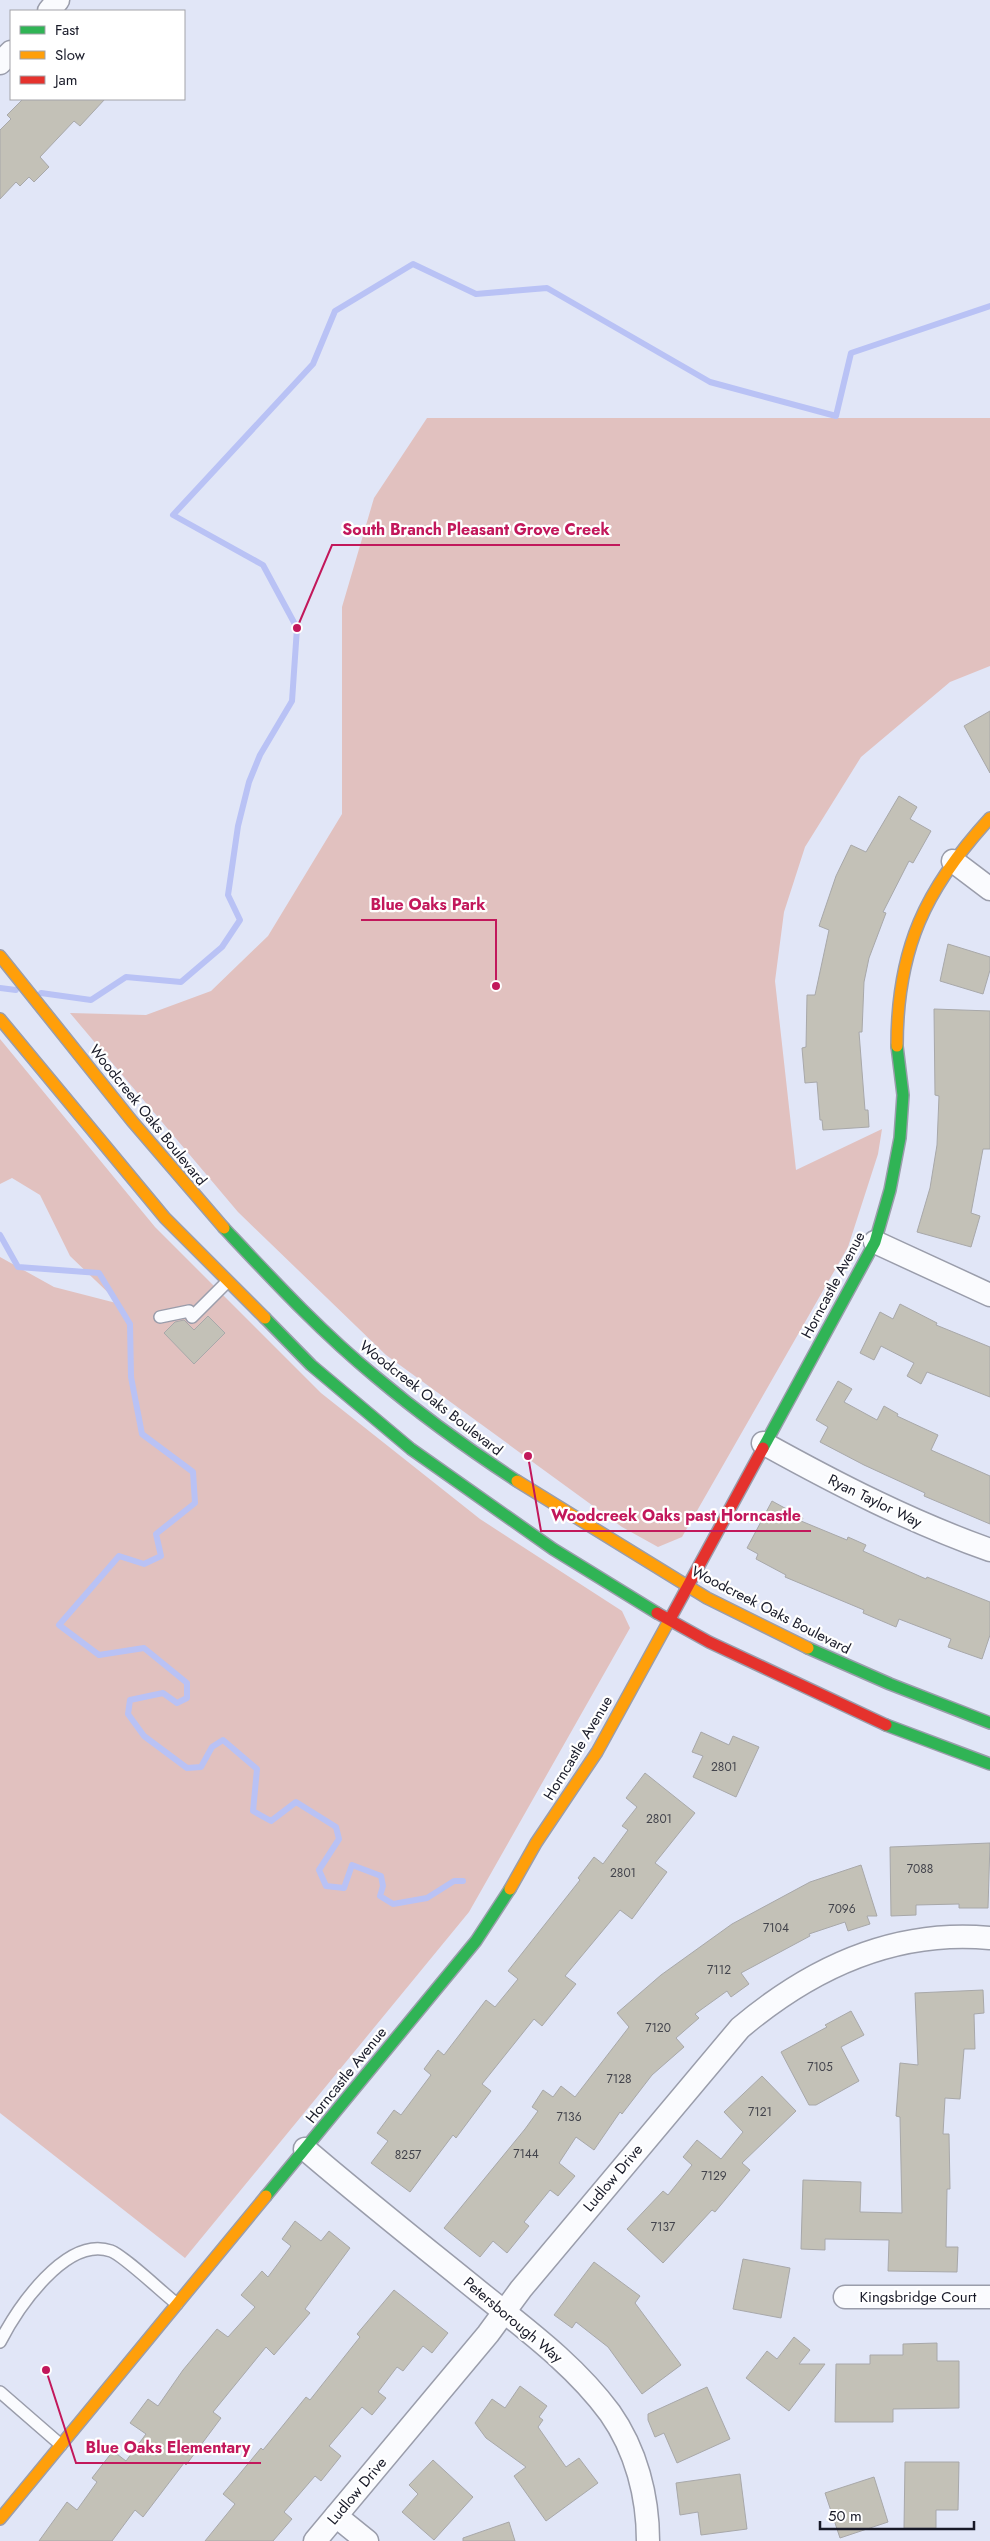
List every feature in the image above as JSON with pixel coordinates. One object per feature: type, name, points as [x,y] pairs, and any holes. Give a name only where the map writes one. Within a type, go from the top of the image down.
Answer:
[{"type":"main road","name":"Horncastle Avenue","points":[[0,2519],[4,2508],[61,2445],[476,1941],[499,1909],[536,1843],[597,1752],[875,1242],[899,1156],[904,1100],[897,1048],[898,997],[907,947],[935,886],[953,861],[990,818]]},
{"type":"main road","name":"Woodcreek Oaks Boulevard","points":[[0,956],[194,1196],[230,1235],[302,1308],[376,1377],[434,1423],[503,1473],[726,1607],[835,1660],[912,1694],[990,1723]]},
{"type":"main road","points":[[0,1019],[165,1218],[311,1365],[411,1449],[553,1549],[709,1642],[830,1701],[910,1736],[990,1764]]},
{"type":"street","points":[[50,10],[58,0]]},
{"type":"street","points":[[0,63],[10,53]]},
{"type":"street","points":[[953,861],[990,889]]},
{"type":"street","points":[[875,1242],[990,1295]]},
{"type":"street","name":"Ryan Taylor Way","points":[[764,1444],[867,1498],[941,1533],[990,1550]]},
{"type":"street","name":"Ludlow Drive","points":[[315,2541],[723,2046],[740,2028],[776,1998],[816,1974],[860,1955],[885,1948],[934,1939],[990,1938]]},
{"type":"street","name":"Petersborough Way","points":[[304,2149],[504,2312],[585,2382],[610,2414],[631,2450],[643,2489],[648,2541]]},
{"type":"street","name":"Kingsbridge Court","points":[[845,2297],[990,2297]]},
{"type":"street","points":[[336,2516],[367,2541]]},
{"type":"lane","points":[[160,1317],[189,1311],[192,1317],[227,1282]]},
{"type":"lane","points":[[0,2342],[28,2296],[55,2270],[85,2251],[99,2248],[113,2251],[177,2304]]},
{"type":"lane","points":[[0,2392],[61,2445]]},
{"type":"shaded area","points":[[427,418],[990,418],[990,666],[950,682],[861,757],[805,847],[784,912],[775,981],[796,1170],[882,1129],[878,1154],[848,1247],[682,1537],[658,1547],[622,1527],[386,1355],[238,1212],[70,1013],[146,1015],[211,991],[268,936],[342,814],[342,607],[374,498]]},
{"type":"shaded area","points":[[0,1039],[155,1227],[321,1393],[480,1519],[622,1611],[630,1628],[469,1912],[185,2258],[0,2113],[0,1257],[54,1287],[120,1304],[70,1256],[40,1195],[12,1178],[0,1184]]},
{"type":"building","points":[[22,100],[104,100],[80,126],[74,121],[40,157],[49,167],[34,182],[29,177],[20,186],[16,182],[0,199],[0,130],[11,119],[7,115]]},
{"type":"building","points":[[990,711],[990,773],[964,726]]},
{"type":"building","points":[[899,796],[917,807],[910,819],[931,831],[913,863],[909,861],[883,912],[886,913],[869,958],[864,982],[862,1032],[859,1032],[865,1110],[868,1110],[869,1127],[823,1130],[822,1120],[820,1120],[817,1082],[805,1083],[802,1048],[806,1047],[807,995],[815,995],[829,930],[819,926],[836,876],[851,845],[866,852]]},
{"type":"building","points":[[948,944],[990,957],[990,970],[983,994],[940,981]]},
{"type":"building","points":[[934,1009],[990,1011],[990,1149],[983,1149],[971,1213],[980,1216],[971,1247],[917,1232],[930,1188],[937,1145],[939,1096],[935,1095]]},
{"type":"building","points":[[900,1304],[937,1323],[936,1325],[990,1347],[990,1397],[927,1372],[921,1384],[907,1376],[914,1363],[881,1346],[874,1360],[860,1353],[880,1312],[893,1319]]},
{"type":"building","points":[[208,1316],[225,1333],[194,1364],[164,1333],[175,1322],[184,1320],[194,1330]]},
{"type":"building","points":[[838,1381],[852,1389],[844,1402],[877,1420],[884,1406],[898,1414],[897,1416],[938,1435],[931,1450],[990,1476],[990,1524],[924,1496],[925,1493],[820,1442],[828,1427],[816,1420]]},
{"type":"building","points":[[772,1501],[803,1518],[801,1521],[847,1540],[848,1537],[866,1545],[863,1551],[926,1579],[927,1577],[990,1602],[990,1635],[982,1659],[948,1647],[951,1639],[899,1619],[896,1627],[863,1613],[864,1610],[785,1577],[786,1575],[756,1559],[758,1554],[747,1548]]},
{"type":"building","points":[[701,1732],[729,1745],[733,1736],[759,1747],[736,1797],[693,1777],[703,1756],[692,1752]]},
{"type":"building","points":[[645,1773],[695,1813],[655,1863],[667,1872],[632,1919],[620,1910],[565,1976],[576,1984],[542,2026],[534,2019],[482,2084],[491,2091],[456,2138],[453,2135],[410,2192],[371,2163],[388,2141],[377,2133],[394,2110],[401,2115],[431,2075],[424,2069],[438,2050],[444,2055],[486,2000],[495,2007],[518,1979],[508,1971],[580,1880],[578,1878],[594,1857],[603,1864],[628,1830],[622,1826],[637,1807],[626,1798]]},
{"type":"building","points":[[990,1843],[988,1908],[959,1908],[959,1904],[916,1905],[916,1915],[891,1916],[890,1847]]},
{"type":"building","points":[[861,1865],[877,1916],[867,1916],[870,1924],[848,1931],[845,1922],[809,1934],[810,1936],[741,1973],[749,1984],[731,1997],[727,1991],[695,2014],[699,2018],[676,2038],[684,2047],[652,2075],[622,2114],[620,2112],[594,2150],[576,2137],[559,2163],[575,2176],[558,2196],[550,2190],[524,2222],[529,2226],[507,2253],[493,2241],[480,2257],[444,2228],[538,2111],[532,2107],[543,2090],[553,2097],[561,2086],[575,2097],[629,2027],[617,2013],[661,1975],[732,1924],[810,1882]]},
{"type":"building","points":[[983,1990],[984,2013],[974,2014],[975,2049],[964,2049],[960,2099],[945,2098],[943,2134],[949,2134],[950,2189],[947,2189],[946,2247],[958,2247],[957,2272],[888,2271],[889,2240],[825,2239],[825,2250],[801,2249],[803,2180],[861,2182],[860,2212],[902,2213],[900,2117],[896,2116],[900,2063],[918,2065],[915,1993]]},
{"type":"building","points":[[851,2011],[864,2035],[841,2047],[859,2081],[816,2105],[809,2105],[781,2052],[827,2027],[825,2025]]},
{"type":"building","points":[[762,2076],[796,2111],[742,2163],[750,2170],[715,2212],[712,2210],[663,2263],[627,2229],[663,2191],[668,2195],[692,2165],[683,2157],[697,2140],[721,2159],[743,2132],[724,2112]]},
{"type":"building","points":[[295,2221],[321,2241],[329,2231],[350,2248],[305,2309],[310,2313],[274,2355],[266,2347],[213,2412],[221,2418],[186,2465],[184,2463],[143,2517],[135,2510],[112,2541],[39,2541],[67,2502],[77,2510],[97,2482],[92,2478],[113,2451],[126,2461],[146,2434],[130,2423],[148,2399],[158,2406],[183,2370],[217,2329],[228,2337],[255,2307],[241,2295],[262,2271],[268,2277],[291,2246],[282,2239]]},
{"type":"building","points":[[743,2259],[790,2268],[781,2318],[733,2309]]},
{"type":"building","points":[[594,2262],[640,2296],[635,2303],[681,2365],[642,2394],[608,2347],[576,2322],[572,2328],[554,2315]]},
{"type":"building","points":[[394,2290],[448,2333],[432,2353],[423,2346],[403,2371],[397,2367],[378,2392],[386,2398],[372,2415],[362,2407],[329,2446],[341,2456],[321,2481],[315,2476],[284,2512],[292,2519],[273,2541],[205,2541],[235,2504],[223,2494],[261,2448],[263,2450],[306,2397],[310,2400],[360,2337],[357,2334]]},
{"type":"building","points":[[794,2337],[810,2350],[799,2364],[825,2364],[789,2411],[746,2378],[767,2351],[777,2359]]},
{"type":"building","points":[[937,2343],[937,2361],[959,2361],[959,2408],[893,2409],[893,2422],[835,2422],[836,2364],[870,2364],[870,2355],[903,2355],[903,2344]]},
{"type":"building","points":[[520,2386],[547,2406],[539,2417],[543,2420],[538,2427],[566,2467],[579,2458],[598,2483],[546,2521],[514,2476],[526,2467],[486,2438],[475,2423],[492,2399],[505,2408]]},
{"type":"building","points":[[707,2387],[730,2439],[677,2463],[664,2433],[655,2437],[648,2420],[648,2414]]},
{"type":"building","points":[[433,2460],[473,2497],[434,2540],[402,2512],[418,2494],[409,2485]]},
{"type":"building","points":[[905,2462],[959,2462],[958,2510],[936,2510],[936,2528],[904,2528]]},
{"type":"building","points":[[740,2474],[747,2529],[701,2535],[698,2512],[680,2515],[676,2483]]},
{"type":"building","points":[[874,2477],[888,2522],[840,2538],[825,2493]]},
{"type":"building","points":[[509,2522],[515,2541],[463,2541],[463,2538]]},
{"type":"waterway","points":[[41,993],[91,1000],[126,977],[181,982],[222,947],[240,920],[228,895],[238,826],[249,782],[260,755],[292,701],[297,628],[263,565],[173,515],[313,364],[335,311],[413,264],[476,294],[547,288],[710,382],[836,416],[851,353],[990,306]]},
{"type":"waterway","points":[[0,988],[16,990]]},
{"type":"waterway","points":[[0,1235],[18,1267],[99,1273],[130,1324],[131,1377],[142,1434],[193,1472],[195,1503],[156,1534],[161,1556],[144,1564],[119,1556],[59,1625],[99,1655],[144,1648],[187,1683],[187,1698],[177,1703],[163,1693],[130,1700],[128,1714],[144,1736],[187,1768],[201,1767],[212,1747],[223,1740],[257,1769],[253,1811],[271,1821],[296,1802],[336,1827],[339,1839],[319,1870],[326,1886],[344,1888],[352,1865],[381,1876],[383,1886],[380,1896],[393,1904],[427,1898],[454,1881],[463,1881]]},
{"type":"traffic: fast","points":[[763,1448],[875,1242],[890,1190],[900,1138],[903,1095],[897,1046]]},
{"type":"traffic: fast","points":[[224,1228],[297,1305],[356,1360],[427,1418],[517,1481]]},
{"type":"traffic: fast","points":[[265,1318],[311,1365],[411,1449],[553,1549],[657,1613]]},
{"type":"traffic: fast","points":[[808,1648],[890,1684],[990,1723]]},
{"type":"traffic: fast","points":[[886,1725],[990,1764]]},
{"type":"traffic: fast","points":[[266,2196],[476,1941],[510,1889]]},
{"type":"traffic: slow","points":[[897,1046],[898,1011],[902,979],[909,950],[919,922],[948,870],[967,844],[990,818]]},
{"type":"traffic: slow","points":[[0,956],[132,1121],[224,1228]]},
{"type":"traffic: slow","points":[[0,1019],[165,1218],[265,1318]]},
{"type":"traffic: slow","points":[[517,1481],[707,1598],[808,1648]]},
{"type":"traffic: slow","points":[[510,1889],[536,1843],[597,1752],[670,1619]]},
{"type":"traffic: slow","points":[[0,2519],[266,2196]]},
{"type":"traffic: jam","points":[[670,1619],[763,1448]]},
{"type":"traffic: jam","points":[[657,1613],[709,1642],[886,1725]]},
{"type":"place","name":"South Branch Pleasant Grove Creek","points":[[297,628]]},
{"type":"place","name":"Blue Oaks Park","points":[[496,986]]},
{"type":"place","name":"Woodcreek Oaks past Horncastle","points":[[528,1456]]},
{"type":"place","name":"Blue Oaks Elementary","points":[[46,2370]]}]
